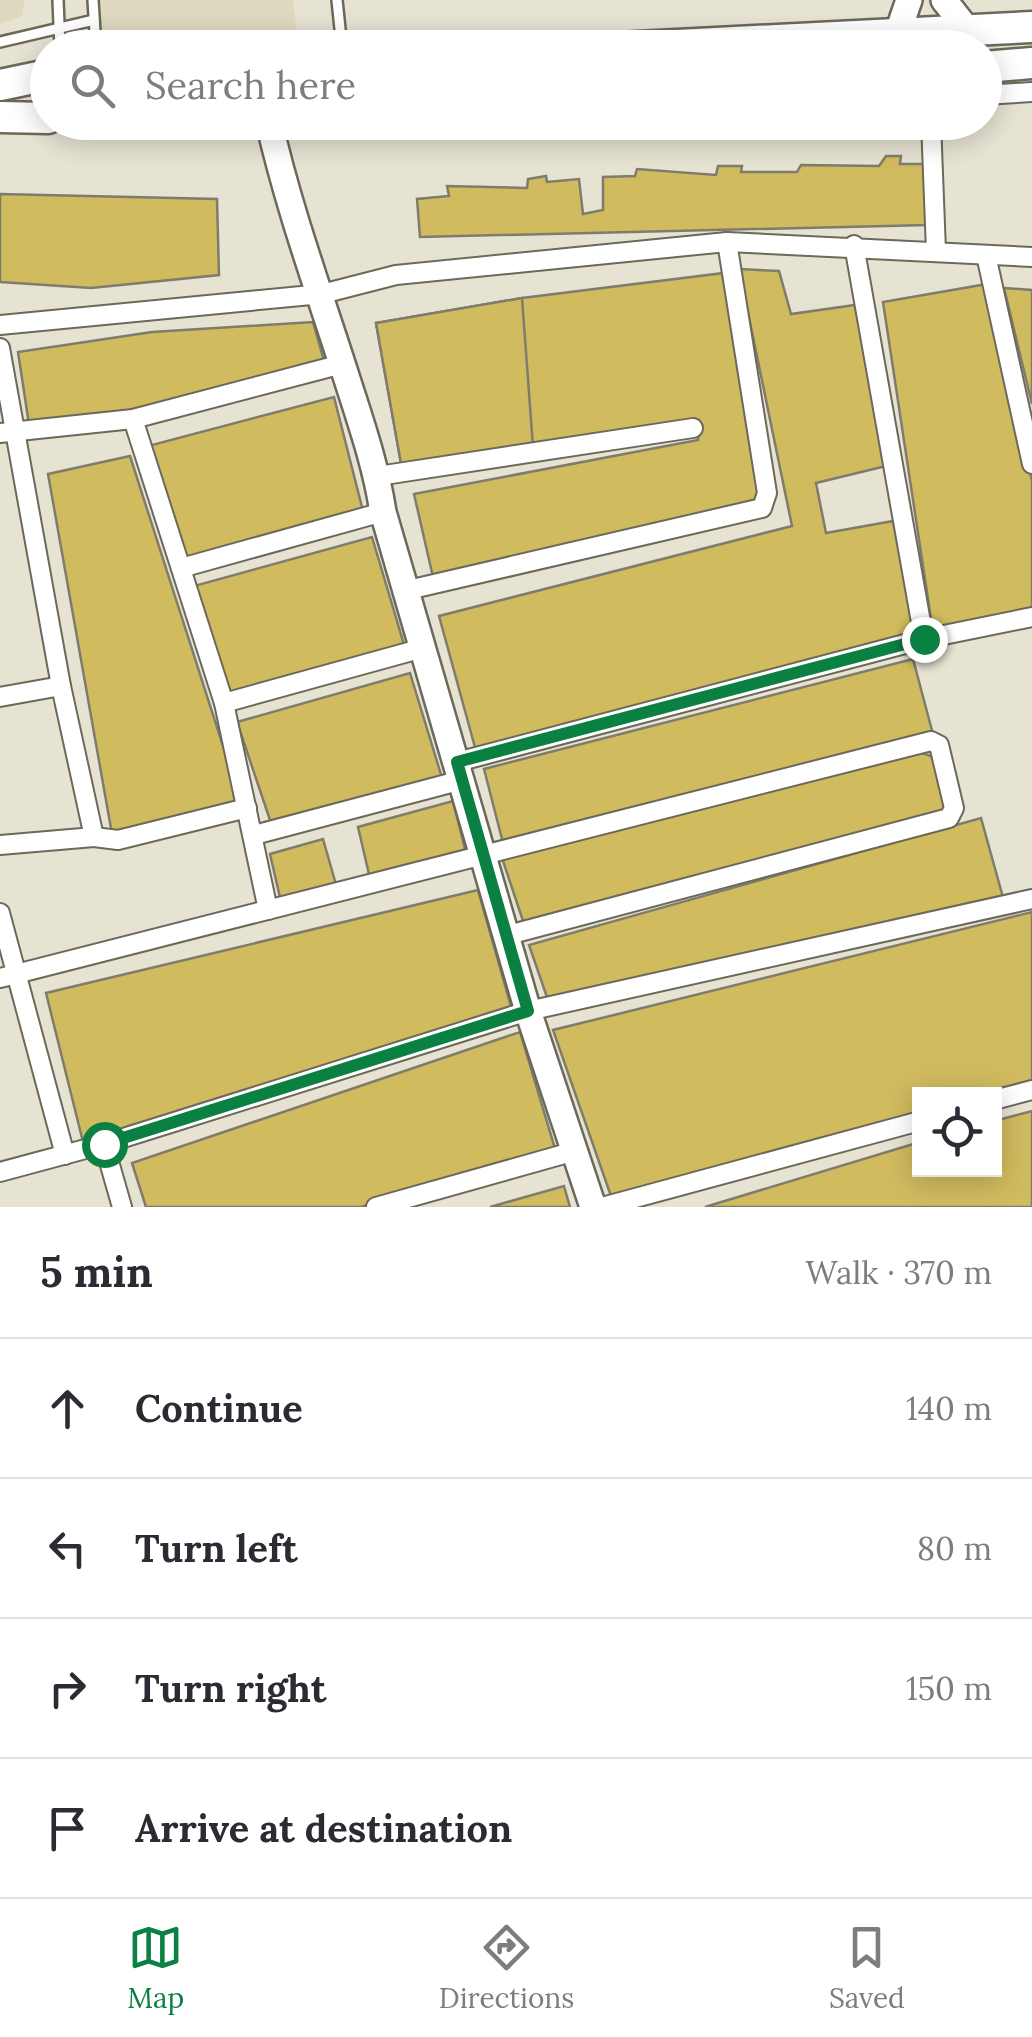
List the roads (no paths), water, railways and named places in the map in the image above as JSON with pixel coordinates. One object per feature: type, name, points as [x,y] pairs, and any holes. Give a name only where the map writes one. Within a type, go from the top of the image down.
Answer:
[{"type":"main road","points":[[932,30],[1032,27]]},
{"type":"main road","points":[[1002,66],[1032,63]]},
{"type":"main road","points":[[0,85],[30,79]]},
{"type":"main road","points":[[0,117],[30,118]]},
{"type":"street","points":[[899,30],[909,0]]},
{"type":"street","points":[[944,0],[966,28]]},
{"type":"street","points":[[1002,93],[1032,92]]},
{"type":"street","points":[[274,140],[292,216],[322,294],[378,476],[384,512],[422,648],[528,1011],[593,1207]]},
{"type":"street","points":[[932,140],[936,251]]},
{"type":"street","points":[[408,590],[762,508],[767,493],[728,242]]},
{"type":"street","points":[[0,325],[322,294],[396,275],[728,242],[854,245],[1032,257]]},
{"type":"street","points":[[854,245],[924,639]]},
{"type":"street","points":[[986,255],[1032,464]]},
{"type":"street","points":[[0,348],[6,433],[94,836]]},
{"type":"street","points":[[6,433],[133,419],[342,364]]},
{"type":"street","points":[[133,419],[224,703],[268,910]]},
{"type":"street","points":[[378,476],[693,428]]},
{"type":"street","points":[[181,568],[384,512]]},
{"type":"street","points":[[254,835],[460,771],[924,639],[1032,618]]},
{"type":"street","points":[[224,703],[422,648]]},
{"type":"street","points":[[0,697],[61,686]]},
{"type":"street","points":[[8,976],[931,740],[939,745],[954,808],[949,818],[508,934]]},
{"type":"street","points":[[0,845],[94,836],[118,840],[248,808]]},
{"type":"street","points":[[0,1172],[104,1144],[528,1011],[1032,899]]},
{"type":"street","points":[[0,913],[8,976],[65,1155]]},
{"type":"street","points":[[1002,1098],[1032,1090]]},
{"type":"street","points":[[602,1207],[912,1122]]},
{"type":"street","points":[[104,1144],[122,1207]]},
{"type":"street","points":[[376,1207],[575,1151]]},
{"type":"lane","points":[[58,0],[60,27]]},
{"type":"lane","points":[[92,0],[95,30]]},
{"type":"lane","points":[[337,0],[340,30]]},
{"type":"lane","points":[[52,30],[94,20]]},
{"type":"lane","points":[[0,42],[30,38]]}]
